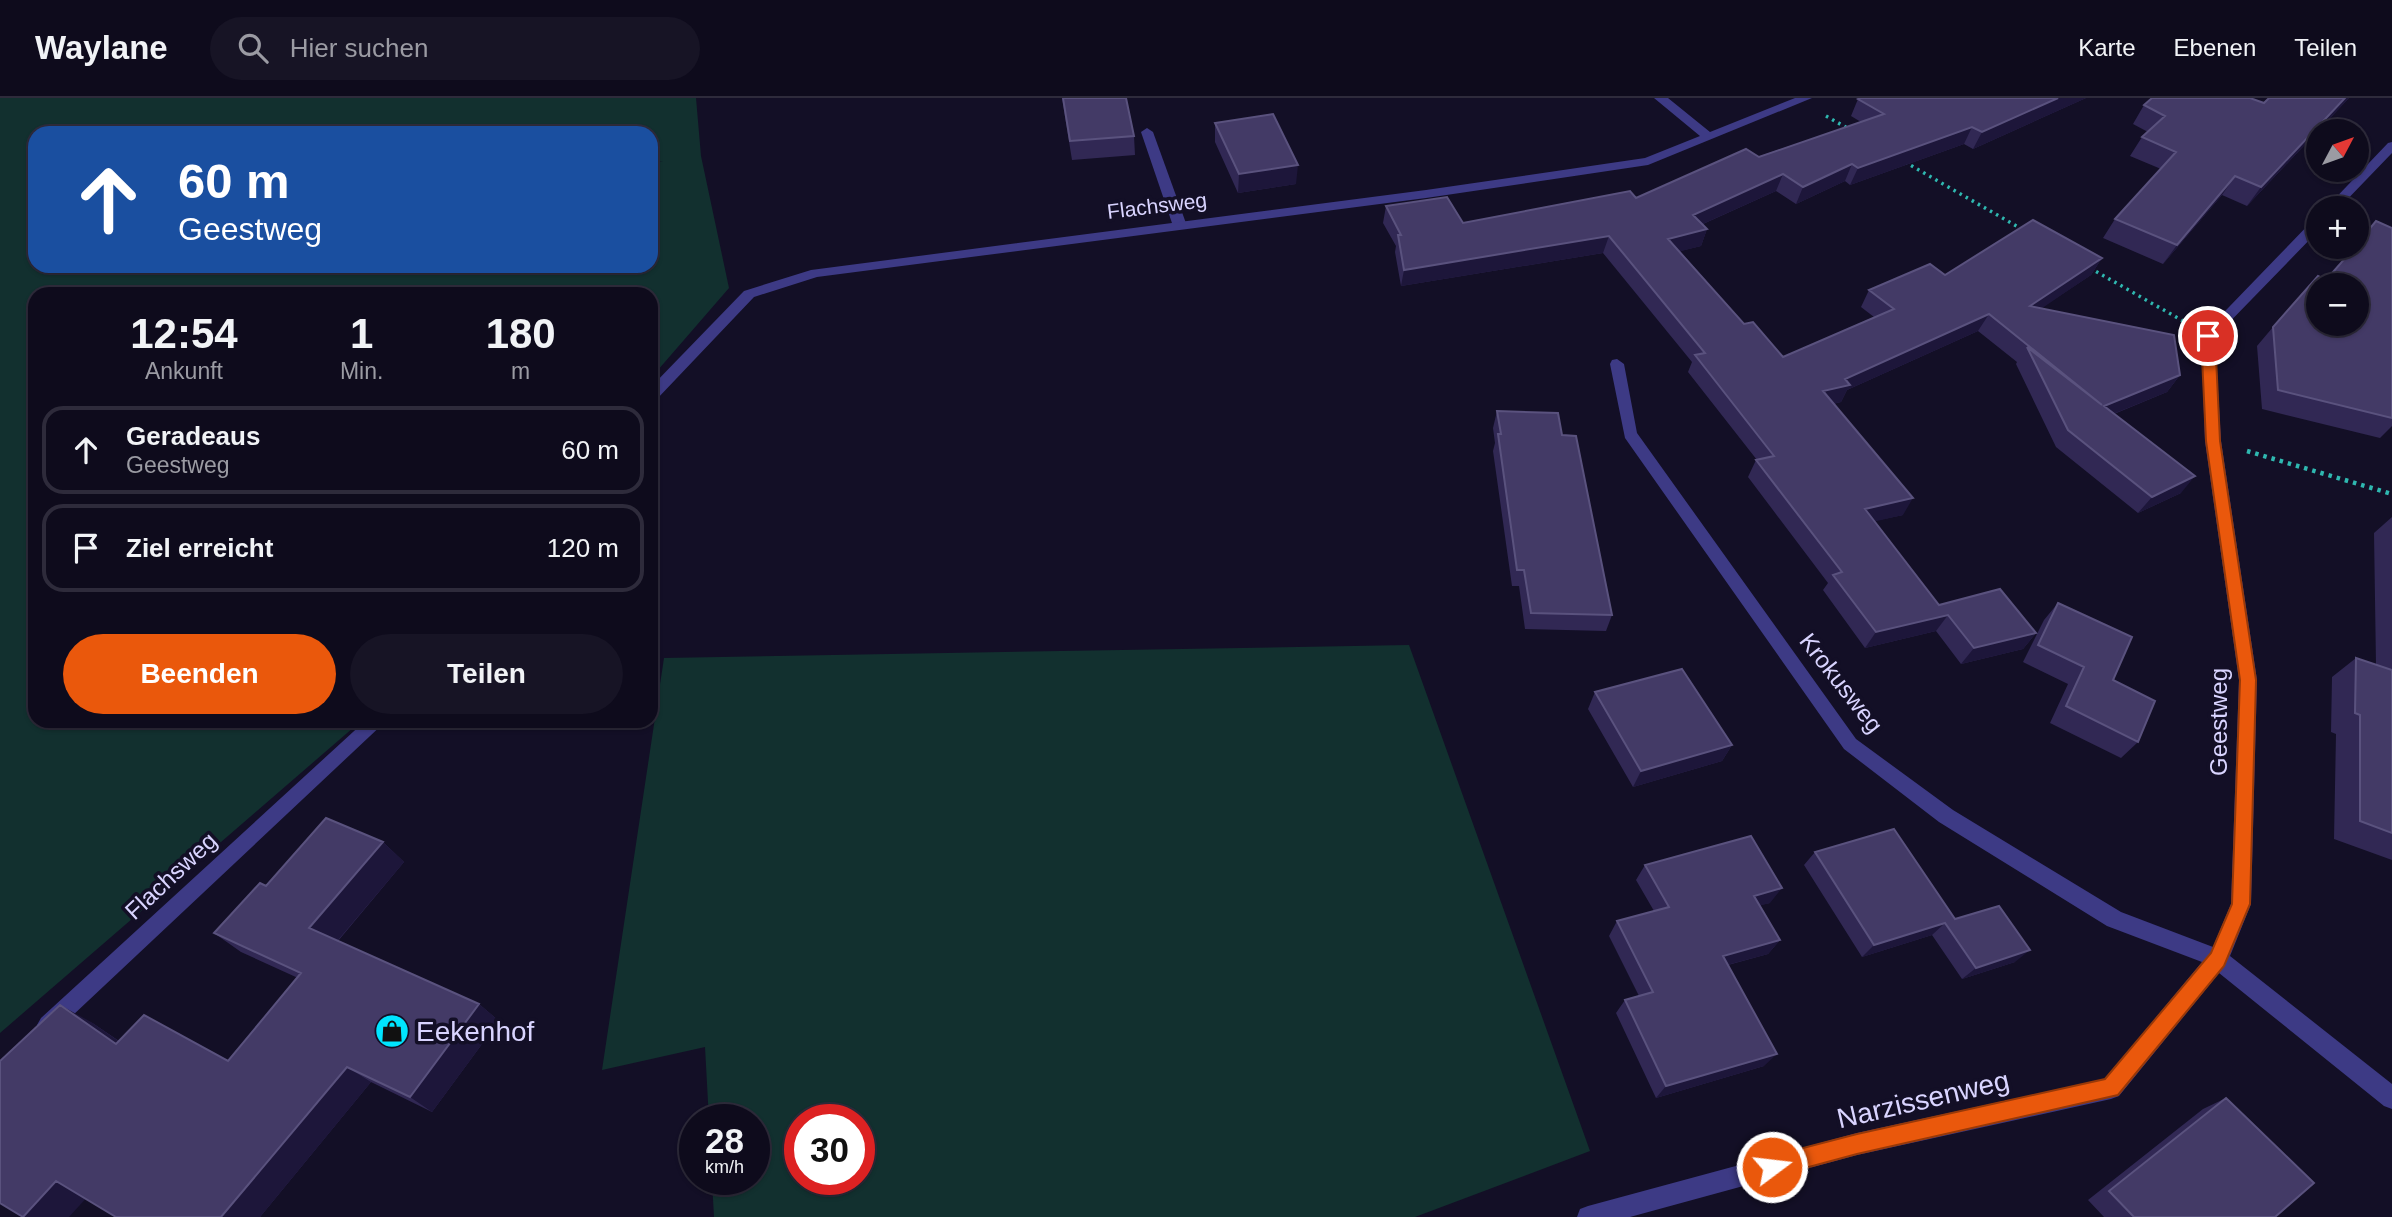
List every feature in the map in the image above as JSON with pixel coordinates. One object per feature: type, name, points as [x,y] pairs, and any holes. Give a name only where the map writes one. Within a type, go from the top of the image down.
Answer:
[{"type":"street","points":[[1660,98],[1709,137]]},
{"type":"street","name":"Flachsweg","points":[[658,389],[749,294],[816,273],[1426,194],[1648,161],[1802,99]]},
{"type":"street","points":[[1147,132],[1180,226]]},
{"type":"street","points":[[2344,196],[2392,146]]},
{"type":"street","points":[[2208,336],[2306,235]]},
{"type":"street","name":"Geestweg","points":[[2208,336],[2213,441],[2248,680],[2241,904],[2218,960]]},
{"type":"street","name":"Krokusweg","points":[[1617,364],[1630,434],[1850,744],[1946,816],[2114,919],[2218,960]]},
{"type":"street","name":"Flachsweg","points":[[38,1035],[369,728]]},
{"type":"street","points":[[2218,960],[2392,1098]]},
{"type":"street","name":"Narzissenweg","points":[[1588,1217],[1857,1144],[2111,1088],[2218,960]]},
{"type":"path","points":[[1802,99],[1859,135]]},
{"type":"path","points":[[1895,156],[2028,232]]},
{"type":"path","points":[[2088,267],[2208,336]]},
{"type":"path","points":[[2213,441],[2392,494]]},
{"type":"green space","points":[[0,98],[696,98],[701,156],[729,288],[658,370],[658,287],[28,287],[28,728],[353,728],[0,1033]]},
{"type":"green space","points":[[1409,645],[1590,1151],[1415,1217],[714,1217],[713,1195],[770,1195],[770,1104],[708,1104],[705,1047],[602,1070],[653,728],[658,728],[658,698],[664,658]]},
{"type":"building","points":[[1063,98],[1126,98],[1134,136],[1070,141]]},
{"type":"building","points":[[2058,98],[1982,132],[1972,127],[1858,168],[1852,164],[1803,187],[1783,174],[1693,215],[1707,229],[1668,239],[1744,324],[1753,322],[1783,357],[1894,309],[1869,290],[1930,264],[1945,275],[2033,220],[2102,258],[2030,306],[2174,335],[2180,375],[2104,406],[2195,476],[2152,497],[2068,430],[2027,347],[2102,405],[1989,314],[1845,379],[1850,385],[1823,391],[1913,498],[1865,509],[1939,605],[2000,589],[2036,633],[1974,648],[1948,615],[1876,632],[1833,575],[1842,572],[1756,460],[1774,456],[1695,355],[1705,353],[1609,236],[1404,270],[1398,235],[1401,235],[1386,206],[1447,197],[1463,223],[1630,191],[1636,198],[1746,149],[1759,157],[1884,114],[1858,99]]},
{"type":"building","points":[[2152,98],[2250,98],[2264,103],[2269,98],[2345,98],[2325,119],[2306,119],[2306,139],[2261,187],[2235,176],[2177,245],[2115,219],[2176,152],[2142,137],[2165,116],[2144,105]]},
{"type":"building","points":[[1273,114],[1298,165],[1239,174],[1215,123]]},
{"type":"building","points":[[2376,221],[2392,228],[2392,418],[2278,390],[2273,327],[2306,290],[2306,336],[2369,336],[2369,273],[2332,273],[2344,259],[2369,259],[2369,229]]},
{"type":"building","points":[[1497,411],[1558,413],[1562,435],[1576,436],[1612,615],[1531,613],[1524,570],[1517,570]]},
{"type":"building","points":[[2058,603],[2132,637],[2113,680],[2155,701],[2138,742],[2066,706],[2084,667],[2038,645]]},
{"type":"building","points":[[2356,658],[2392,670],[2392,833],[2360,821],[2360,715],[2355,713]]},
{"type":"building","points":[[1682,669],[1732,745],[1641,771],[1595,692]]},
{"type":"building","points":[[326,818],[383,842],[309,928],[479,1004],[410,1097],[347,1067],[221,1217],[116,1217],[56,1181],[23,1217],[0,1203],[0,1061],[60,1005],[116,1044],[144,1015],[228,1061],[301,973],[214,933],[260,883],[266,886]]},
{"type":"building","points":[[1894,829],[1955,919],[1999,906],[2030,950],[1976,968],[1945,923],[1874,945],[1815,852]]},
{"type":"building","points":[[1751,836],[1782,888],[1754,896],[1780,940],[1723,956],[1777,1054],[1666,1086],[1625,1000],[1653,992],[1617,921],[1669,907],[1645,865]]},
{"type":"building","points":[[2226,1098],[2314,1183],[2275,1217],[2134,1217],[2109,1191]]},
{"type":"place","name":"Eekenhof","points":[[392,1031]]},
{"type":"route","points":[[1772,1167],[1857,1144],[2111,1088],[2218,960],[2241,904],[2248,680],[2213,441],[2208,336]]}]
